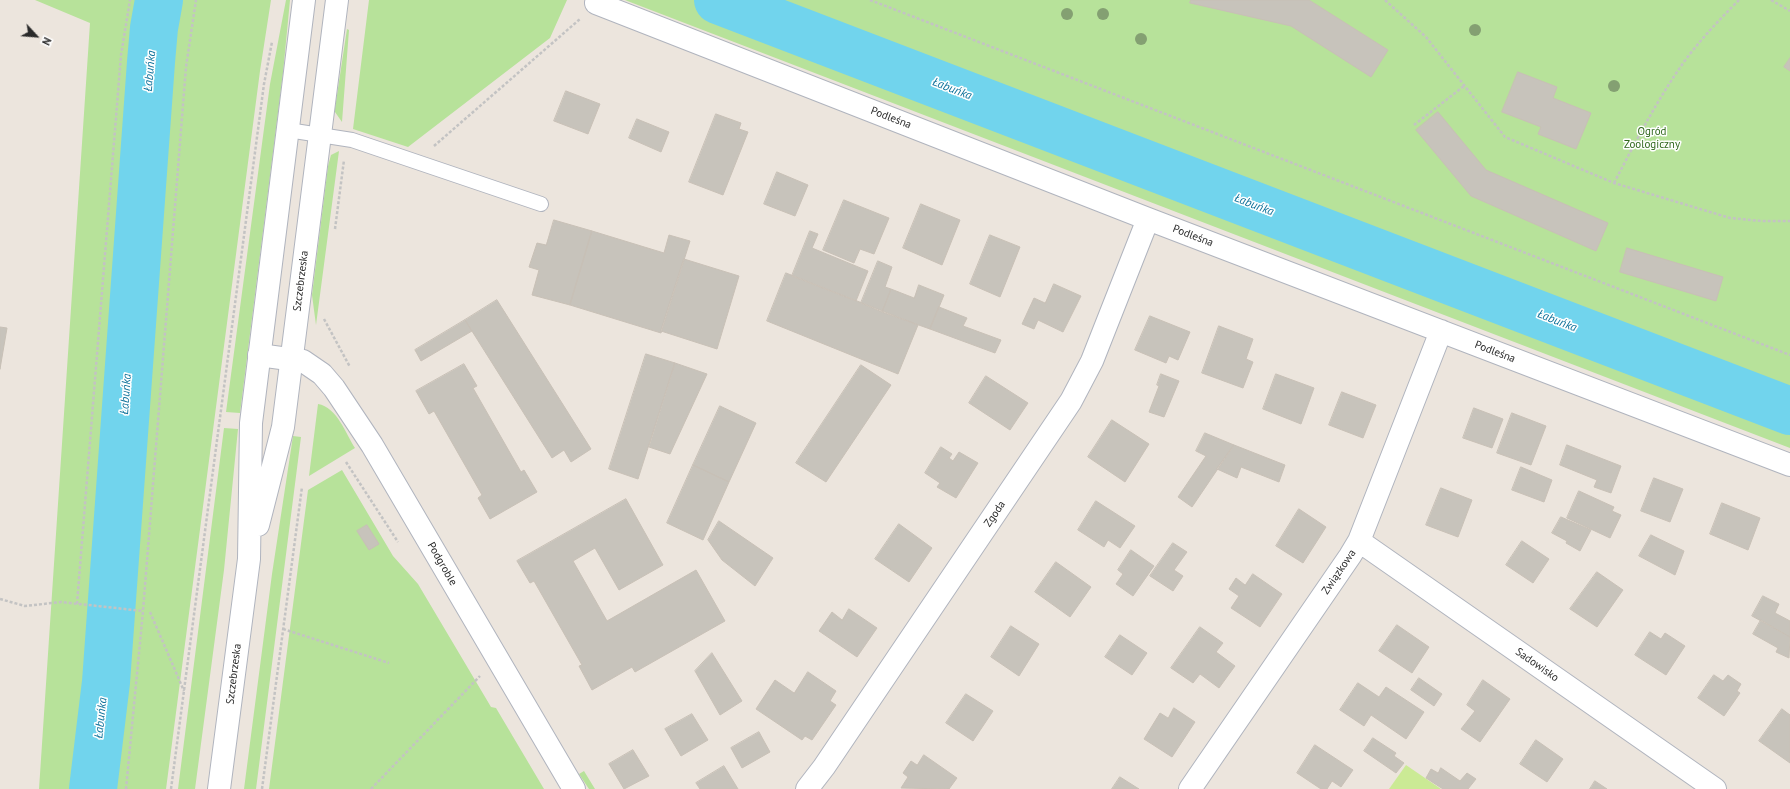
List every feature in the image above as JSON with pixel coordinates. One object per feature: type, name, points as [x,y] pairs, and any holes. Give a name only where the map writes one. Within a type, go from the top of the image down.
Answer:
[{"type":"street","name":"Szczebrzeska","points":[[219,789],[249,559],[251,423],[304,0]]},
{"type":"street","name":"Szczebrzeska","points":[[249,559],[283,427],[337,0]]},
{"type":"street","name":"Podleśna","points":[[596,4],[1148,219],[1790,465]]},
{"type":"street","name":"Zgoda","points":[[807,789],[824,767],[1071,401],[1092,361],[1148,219]]},
{"type":"street","name":"Związkowa","points":[[1190,789],[1350,556],[1359,540],[1441,331]]},
{"type":"street","name":"Podgroble","points":[[259,355],[303,361],[314,367],[334,388],[376,452],[574,789]]},
{"type":"street","name":"Sadowisko","points":[[1359,540],[1715,789]]},
{"type":"lane","points":[[288,130],[352,140],[542,204]]},
{"type":"path","points":[[77,604],[121,63],[130,0]]},
{"type":"path","points":[[126,789],[143,611],[186,67],[196,0]]},
{"type":"path","points":[[870,0],[1790,355]]},
{"type":"path","points":[[1385,0],[1426,37],[1505,137],[1614,183],[1730,218],[1790,221]]},
{"type":"path","points":[[1614,183],[1651,114],[1686,59],[1719,20],[1739,0]]},
{"type":"path","points":[[1771,0],[1790,11]]},
{"type":"path","points":[[415,162],[556,41],[596,4]]},
{"type":"path","points":[[171,789],[264,84],[272,38]]},
{"type":"path","points":[[1414,125],[1464,86]]},
{"type":"path","points":[[262,789],[302,487]]},
{"type":"path","points":[[0,599],[26,606],[61,602],[143,611]]},
{"type":"path","points":[[150,612],[184,692]]},
{"type":"path","points":[[283,629],[390,663]]},
{"type":"path","points":[[371,789],[482,673]]},
{"type":"green space","points":[[35,0],[271,0],[260,71],[166,789],[39,789],[90,23]]},
{"type":"green space","points":[[286,0],[290,0],[283,73],[240,413],[226,412],[270,84]]},
{"type":"green space","points":[[369,0],[567,0],[550,38],[408,147],[353,129]]},
{"type":"green space","name":"Ogród Zoologiczny","points":[[625,0],[1790,0],[1790,448],[630,2]]},
{"type":"green space","points":[[347,29],[349,30],[342,122],[335,112],[335,108]]},
{"type":"green space","points":[[339,151],[316,325],[312,295],[328,166],[331,155]]},
{"type":"green space","points":[[318,404],[331,410],[340,422],[355,448],[309,476]]},
{"type":"green space","points":[[224,428],[238,429],[224,570],[195,789],[178,789]]},
{"type":"green space","points":[[293,436],[301,437],[256,789],[244,789],[272,574]]},
{"type":"green space","points":[[342,470],[393,556],[418,584],[491,707],[496,708],[544,789],[269,789],[308,490]]},
{"type":"green space","points":[[1406,765],[1441,789],[1389,789]]},
{"type":"green space","points":[[584,771],[595,789],[589,789],[579,774]]},
{"type":"building","points":[[1191,0],[1309,0],[1388,50],[1371,77],[1291,26],[1190,3]]},
{"type":"building","points":[[1790,58],[1790,71],[1784,67]]},
{"type":"building","points":[[1518,72],[1557,87],[1553,98],[1591,113],[1576,149],[1538,134],[1541,127],[1502,112]]},
{"type":"building","points":[[566,91],[600,104],[588,134],[554,121]]},
{"type":"building","points":[[1438,112],[1486,170],[1608,223],[1596,251],[1471,196],[1416,130]]},
{"type":"building","points":[[716,114],[741,123],[739,129],[748,132],[723,195],[689,182]]},
{"type":"building","points":[[637,119],[669,132],[661,152],[629,138]]},
{"type":"building","points":[[777,172],[808,185],[795,216],[764,204]]},
{"type":"building","points":[[844,200],[889,218],[874,254],[860,249],[854,263],[823,250]]},
{"type":"building","points":[[921,204],[960,220],[942,265],[903,248]]},
{"type":"building","points":[[554,220],[592,231],[570,305],[532,295],[539,270],[529,267],[537,243],[546,245]]},
{"type":"building","points":[[592,231],[664,253],[669,235],[690,241],[661,333],[570,305]]},
{"type":"building","points":[[810,231],[818,234],[812,248],[868,271],[856,301],[792,276]]},
{"type":"building","points":[[990,235],[1020,247],[1000,297],[970,284]]},
{"type":"building","points":[[1627,248],[1723,277],[1716,301],[1620,272]]},
{"type":"building","points":[[684,259],[739,276],[717,349],[661,331]]},
{"type":"building","points":[[878,261],[892,267],[885,287],[891,289],[882,312],[861,303]]},
{"type":"building","points":[[786,273],[918,325],[898,374],[767,321]]},
{"type":"building","points":[[1054,284],[1081,296],[1063,332],[1038,320],[1034,329],[1022,324],[1034,298],[1045,303]]},
{"type":"building","points":[[919,285],[944,295],[930,329],[882,312],[891,289],[914,298]]},
{"type":"building","points":[[497,300],[591,449],[571,462],[564,450],[552,458],[465,320]]},
{"type":"building","points":[[939,307],[967,318],[963,326],[1001,340],[995,353],[930,329]]},
{"type":"building","points":[[1150,316],[1190,332],[1178,360],[1169,356],[1166,363],[1135,350]]},
{"type":"building","points":[[465,320],[472,331],[421,361],[415,350]]},
{"type":"building","points":[[1219,326],[1253,339],[1246,359],[1253,362],[1243,388],[1202,373]]},
{"type":"building","points":[[0,327],[7,328],[0,369]]},
{"type":"building","points":[[646,354],[675,363],[638,479],[609,469]]},
{"type":"building","points":[[675,363],[707,374],[670,454],[649,447]]},
{"type":"building","points":[[464,364],[477,386],[473,388],[521,472],[524,470],[537,492],[490,519],[478,498],[482,495],[434,411],[429,414],[416,391]]},
{"type":"building","points":[[861,365],[891,385],[826,482],[796,463]]},
{"type":"building","points":[[1161,374],[1179,381],[1164,417],[1149,412],[1159,386],[1157,385]]},
{"type":"building","points":[[1276,374],[1314,388],[1301,424],[1263,409]]},
{"type":"building","points":[[986,376],[1028,403],[1010,430],[969,403]]},
{"type":"building","points":[[1342,392],[1376,405],[1363,438],[1329,425]]},
{"type":"building","points":[[720,406],[756,423],[729,482],[693,465]]},
{"type":"building","points":[[1474,408],[1503,419],[1492,448],[1463,438]]},
{"type":"building","points":[[1512,413],[1546,426],[1531,465],[1497,453]]},
{"type":"building","points":[[1112,420],[1149,444],[1125,482],[1088,457]]},
{"type":"building","points":[[1205,433],[1234,445],[1192,507],[1178,497],[1206,456],[1196,451]]},
{"type":"building","points":[[1234,445],[1285,465],[1279,482],[1241,467],[1237,478],[1217,469]]},
{"type":"building","points":[[1567,445],[1621,466],[1611,493],[1594,487],[1597,480],[1560,465]]},
{"type":"building","points":[[941,447],[952,454],[949,458],[953,461],[959,452],[978,463],[956,498],[937,487],[940,483],[925,473]]},
{"type":"building","points":[[693,465],[729,482],[703,540],[667,523]]},
{"type":"building","points":[[1521,467],[1552,480],[1544,502],[1512,490]]},
{"type":"building","points":[[1654,478],[1683,489],[1670,522],[1641,511]]},
{"type":"building","points":[[1441,488],[1472,500],[1458,537],[1426,525]]},
{"type":"building","points":[[1579,491],[1614,507],[1612,511],[1621,515],[1610,538],[1567,518]]},
{"type":"building","points":[[626,499],[663,565],[619,590],[595,548],[573,561],[607,621],[696,570],[725,621],[635,672],[632,667],[592,690],[579,666],[582,665],[534,581],[530,583],[517,561]]},
{"type":"building","points":[[1096,501],[1135,526],[1120,548],[1108,540],[1104,547],[1078,530]]},
{"type":"building","points":[[1722,503],[1760,518],[1748,550],[1710,534]]},
{"type":"building","points":[[1299,509],[1326,527],[1303,563],[1276,546]]},
{"type":"building","points":[[1561,517],[1591,530],[1580,551],[1566,543],[1567,541],[1552,533]]},
{"type":"building","points":[[719,521],[773,558],[755,586],[722,560],[708,540]]},
{"type":"building","points":[[899,524],[932,548],[909,582],[875,559]]},
{"type":"building","points":[[367,525],[379,544],[369,550],[357,531]]},
{"type":"building","points":[[1651,535],[1684,551],[1675,575],[1639,556]]},
{"type":"building","points":[[1522,541],[1549,559],[1533,583],[1506,565]]},
{"type":"building","points":[[1173,543],[1187,552],[1174,570],[1183,576],[1173,591],[1150,576]]},
{"type":"building","points":[[1131,550],[1154,566],[1133,596],[1116,584],[1123,574],[1118,570]]},
{"type":"building","points":[[1056,562],[1091,587],[1070,617],[1035,592]]},
{"type":"building","points":[[1597,572],[1623,590],[1597,627],[1570,609]]},
{"type":"building","points":[[1253,574],[1282,594],[1260,627],[1231,608],[1239,596],[1229,589],[1236,578],[1245,585]]},
{"type":"building","points":[[1763,596],[1779,604],[1775,613],[1790,621],[1790,637],[1752,616]]},
{"type":"building","points":[[849,609],[877,628],[857,657],[819,631],[832,612],[842,620]]},
{"type":"building","points":[[1761,620],[1790,637],[1789,658],[1776,652],[1778,648],[1753,634]]},
{"type":"building","points":[[1397,625],[1429,647],[1412,673],[1379,651]]},
{"type":"building","points":[[1011,626],[1039,644],[1019,676],[991,657]]},
{"type":"building","points":[[1200,627],[1223,643],[1216,652],[1235,666],[1219,688],[1200,674],[1193,683],[1171,668]]},
{"type":"building","points":[[1650,632],[1661,639],[1665,633],[1685,646],[1666,675],[1635,655]]},
{"type":"building","points":[[1120,635],[1147,653],[1132,675],[1105,657]]},
{"type":"building","points":[[712,653],[742,701],[720,715],[695,671]]},
{"type":"building","points":[[808,672],[836,691],[830,701],[836,705],[812,740],[805,736],[802,740],[756,709],[775,680],[794,693]]},
{"type":"building","points":[[1714,675],[1723,681],[1728,675],[1741,684],[1737,691],[1740,693],[1724,716],[1698,698]]},
{"type":"building","points":[[1419,678],[1442,694],[1434,706],[1411,690]]},
{"type":"building","points":[[1483,680],[1510,699],[1480,742],[1461,729],[1475,711],[1467,705]]},
{"type":"building","points":[[1358,683],[1379,697],[1386,687],[1424,712],[1406,739],[1371,715],[1364,726],[1340,710]]},
{"type":"building","points":[[966,694],[993,711],[973,741],[946,723]]},
{"type":"building","points":[[1174,708],[1195,722],[1172,757],[1144,739],[1160,713],[1168,718]]},
{"type":"building","points":[[1782,709],[1790,715],[1790,763],[1759,741]]},
{"type":"building","points":[[692,714],[708,740],[681,756],[665,729]]},
{"type":"building","points":[[759,732],[770,752],[742,768],[731,748]]},
{"type":"building","points":[[1373,738],[1396,753],[1394,756],[1404,763],[1396,773],[1364,751]]},
{"type":"building","points":[[1536,740],[1563,759],[1547,782],[1520,764]]},
{"type":"building","points":[[1315,745],[1353,770],[1341,787],[1332,781],[1327,789],[1321,789],[1297,773]]},
{"type":"building","points":[[633,750],[649,776],[624,789],[609,764]]},
{"type":"building","points":[[924,755],[957,778],[949,789],[901,788],[908,777],[903,773],[911,761],[917,765]]},
{"type":"building","points":[[724,766],[738,789],[700,789],[696,783]]},
{"type":"building","points":[[1441,768],[1460,781],[1467,773],[1476,779],[1468,789],[1443,789],[1426,778],[1431,769],[1438,773]]},
{"type":"building","points":[[1120,777],[1139,789],[1112,789]]},
{"type":"building","points":[[1595,781],[1607,789],[1590,789]]},
{"type":"waterway","name":"Łabuńka","points":[[93,789],[106,682],[151,62],[154,28],[159,0]]},
{"type":"waterway","name":"Łabuńka","points":[[718,0],[1790,411]]}]
